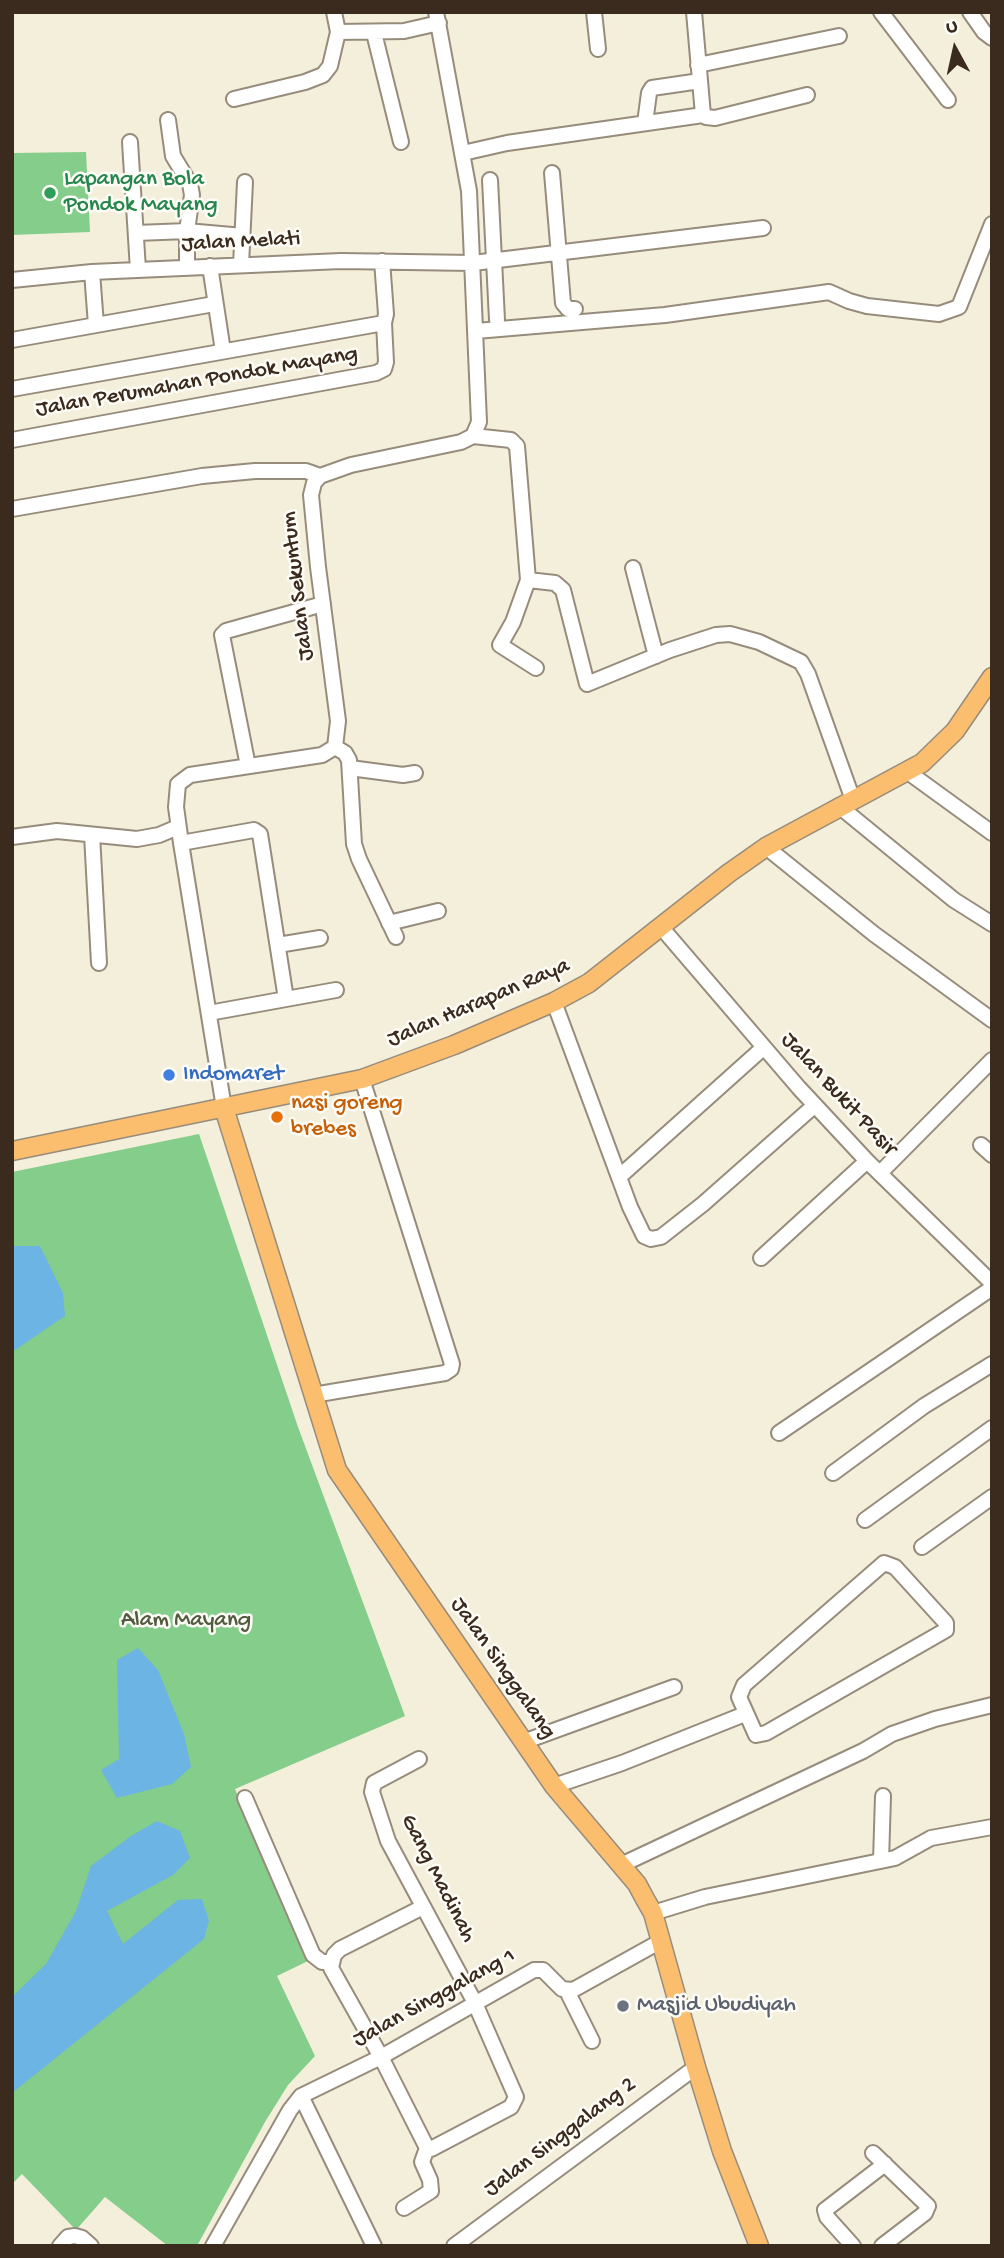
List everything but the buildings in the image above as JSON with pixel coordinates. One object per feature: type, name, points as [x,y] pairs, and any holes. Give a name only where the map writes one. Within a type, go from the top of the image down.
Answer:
[{"type":"main road","name":"Jalan Harapan Raya","points":[[12,1151],[362,1079],[441,1050],[554,1002],[589,983],[766,847],[908,772],[930,757],[955,731],[992,677]]},
{"type":"main road","name":"Jalan Singgalang","points":[[225,1108],[333,1459],[342,1479],[554,1786],[637,1884],[653,1913],[722,2151],[759,2246]]},
{"type":"street","points":[[234,99],[323,75],[330,66],[338,32],[334,12]]},
{"type":"street","points":[[594,12],[598,49]]},
{"type":"street","points":[[694,12],[703,115]]},
{"type":"street","points":[[881,12],[948,100]]},
{"type":"street","points":[[970,12],[984,32],[992,38]]},
{"type":"street","points":[[338,32],[404,31],[437,18],[469,191],[479,422],[473,436]]},
{"type":"street","points":[[374,33],[401,142]]},
{"type":"street","points":[[698,65],[839,36]]},
{"type":"street","points":[[645,123],[652,88],[700,81]]},
{"type":"street","points":[[463,153],[645,123],[703,115],[715,118],[807,95]]},
{"type":"street","points":[[168,120],[173,156],[190,184],[192,195],[187,231],[187,268]]},
{"type":"street","points":[[130,142],[138,270]]},
{"type":"street","points":[[552,173],[563,303],[568,309],[575,309]]},
{"type":"street","points":[[490,180],[497,320]]},
{"type":"street","points":[[241,265],[245,182]]},
{"type":"street","points":[[476,331],[665,315],[829,292],[867,306],[939,314],[959,307],[992,224]]},
{"type":"street","name":"Jalan Melati","points":[[12,280],[92,272],[210,266],[382,261],[473,263],[763,228]]},
{"type":"street","points":[[136,233],[187,231],[243,236]]},
{"type":"street","name":"Jalan Perumahan Pondok Mayang","points":[[12,440],[376,373],[384,369],[386,362],[382,261]]},
{"type":"street","name":"Jalan Perumahan Pondok Mayang","points":[[210,266],[223,351]]},
{"type":"street","points":[[92,272],[96,325]]},
{"type":"street","points":[[12,340],[214,304]]},
{"type":"street","name":"Jalan Perumahan Pondok Mayang","points":[[12,389],[384,323]]},
{"type":"street","points":[[12,509],[202,476],[255,471],[306,471],[320,476],[351,465],[461,442],[473,436],[511,440],[517,446],[528,580],[513,622],[500,645],[536,668]]},
{"type":"street","name":"Jalan Sekuntum","points":[[320,476],[314,483],[311,495],[338,721],[335,747]]},
{"type":"street","points":[[633,568],[656,656]]},
{"type":"street","points":[[528,580],[555,583],[563,590],[587,684],[716,635],[730,634],[759,642],[801,662],[808,674],[846,803],[954,900],[992,924]]},
{"type":"street","points":[[248,766],[222,635],[226,631],[323,604]]},
{"type":"street","points":[[225,1108],[178,827],[176,789],[180,780],[190,775],[322,755],[335,747],[345,753],[350,768],[354,844],[396,937]]},
{"type":"street","points":[[350,768],[403,775],[415,773]]},
{"type":"street","points":[[908,772],[992,833]]},
{"type":"street","points":[[12,837],[57,831],[137,839],[159,835],[178,827]]},
{"type":"street","points":[[181,843],[254,830],[258,832],[286,999]]},
{"type":"street","points":[[92,835],[99,963]]},
{"type":"street","points":[[766,847],[874,934],[992,1020]]},
{"type":"street","points":[[389,923],[438,911]]},
{"type":"street","name":"Jalan Bukit Pasir","points":[[661,927],[814,1105],[992,1286]]},
{"type":"street","points":[[278,945],[320,938]]},
{"type":"street","points":[[209,1013],[336,990]]},
{"type":"street","points":[[554,1002],[630,1208],[644,1236],[656,1239],[703,1204],[814,1105]]},
{"type":"street","points":[[620,1177],[763,1048]]},
{"type":"street","points":[[880,1173],[992,1060]]},
{"type":"street","points":[[313,1395],[445,1373],[452,1364],[362,1079]]},
{"type":"street","points":[[761,1258],[867,1161]]},
{"type":"street","points":[[779,1433],[992,1286]]},
{"type":"street","points":[[833,1473],[924,1406],[992,1364]]},
{"type":"street","points":[[865,1520],[992,1428]]},
{"type":"street","points":[[922,1547],[992,1497]]},
{"type":"street","points":[[884,1563],[895,1567],[947,1625],[943,1632],[766,1733],[756,1735],[745,1714],[739,1697],[744,1685],[884,1563]]},
{"type":"street","points":[[523,1742],[674,1687]]},
{"type":"street","points":[[621,1865],[792,1786],[892,1734],[935,1719],[992,1705]]},
{"type":"street","points":[[554,1786],[635,1758],[745,1714]]},
{"type":"street","name":"Gang Madinah","points":[[419,1759],[374,1783],[371,1788],[388,1840],[474,2001],[516,2097],[514,2103],[431,2149],[427,2148]]},
{"type":"street","points":[[881,1861],[883,1796]]},
{"type":"street","points":[[245,1798],[313,1955],[321,1962],[331,1962]]},
{"type":"street","points":[[653,1913],[705,1897],[895,1858],[931,1838],[992,1828]]},
{"type":"street","points":[[404,2208],[431,2192],[430,2180],[422,2162],[427,2148],[381,2057],[331,1968],[331,1962],[340,1949],[423,1907]]},
{"type":"street","points":[[592,2041],[567,1991],[661,1941]]},
{"type":"street","name":"Jalan Singgalang 1","points":[[301,2096],[381,2057],[474,2001],[538,1968],[567,1991]]},
{"type":"street","name":"Jalan Singgalang 2","points":[[454,2246],[696,2067]]},
{"type":"street","points":[[213,2246],[290,2110],[301,2096],[374,2246]]},
{"type":"street","points":[[873,2152],[927,2203],[928,2209],[882,2246]]},
{"type":"street","points":[[853,2246],[827,2217],[825,2210],[885,2164]]},
{"type":"street","points":[[60,2246],[68,2237],[75,2236],[91,2246]]},
{"type":"green space","name":"Lapangan Bola Pondok Mayang","points":[[86,152],[90,232],[12,235],[12,153]]},
{"type":"green space","name":"Alam Mayang","points":[[199,1134],[298,1427],[405,1716],[235,1789],[308,1961],[277,1976],[315,2056],[288,2085],[265,2122],[197,2246],[168,2246],[105,2197],[76,2230],[22,2174],[12,2184],[12,1172]]},
{"type":"water","points":[[12,1246],[40,1246],[63,1293],[65,1316],[12,1352]]},
{"type":"water","points":[[138,1648],[158,1670],[184,1734],[191,1767],[172,1784],[117,1798],[101,1770],[119,1759],[117,1660]]},
{"type":"water","points":[[157,1821],[180,1831],[190,1858],[173,1875],[107,1911],[123,1944],[178,1900],[202,1899],[209,1921],[204,1939],[12,2093],[12,1997],[46,1964],[76,1911],[91,1866],[131,1836]]},
{"type":"place","name":"Lapangan Bola Pondok Mayang","points":[[50,193]]},
{"type":"place","name":"Indomaret","points":[[169,1075]]},
{"type":"place","name":"nasi goreng brebes","points":[[277,1117]]},
{"type":"place","name":"Masjid Ubudiyah","points":[[623,2006]]}]
